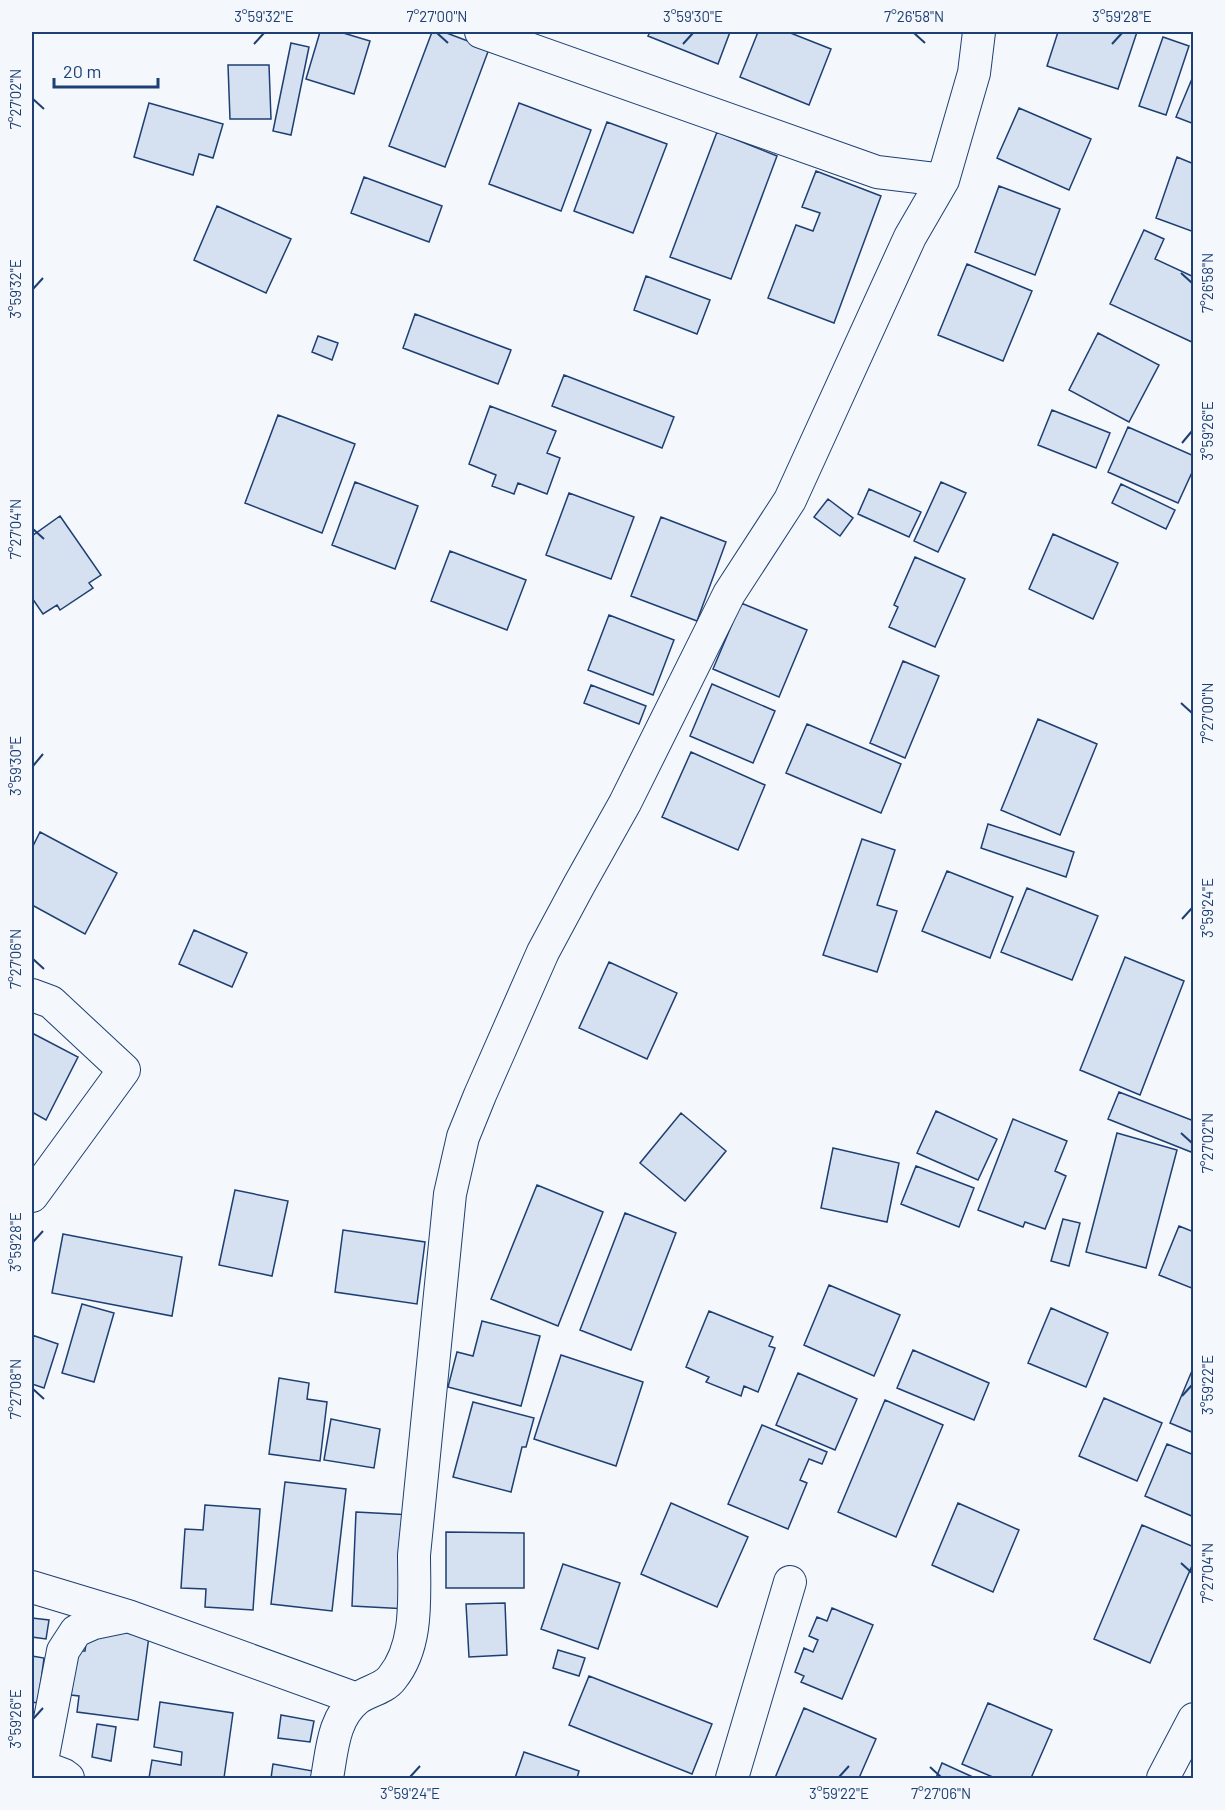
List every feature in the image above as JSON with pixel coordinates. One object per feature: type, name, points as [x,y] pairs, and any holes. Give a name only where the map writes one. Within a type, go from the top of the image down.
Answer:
[{"type":"street","points":[[481,32],[877,172],[943,180]]},
{"type":"street","points":[[327,1779],[340,1718],[357,1699],[391,1681],[411,1643],[414,1555],[450,1194],[464,1137],[543,952],[625,803],[729,594],[790,500],[910,237],[943,180],[974,73],[979,32]]},
{"type":"street","points":[[32,995],[51,1002],[124,1070],[32,1196]]},
{"type":"street","points":[[732,1779],[790,1582]]},
{"type":"street","points":[[32,1587],[129,1616],[357,1699]]},
{"type":"street","points":[[47,1769],[63,1651],[76,1631],[94,1623],[129,1616]]},
{"type":"street","points":[[1163,1779],[1194,1719]]},
{"type":"building","points":[[320,32],[340,32],[370,41],[354,94],[306,79]]},
{"type":"building","points":[[432,32],[444,32],[489,49],[445,167],[389,146]]},
{"type":"building","points":[[650,32],[730,32],[718,64],[648,36]]},
{"type":"building","points":[[758,32],[788,32],[831,49],[809,105],[740,77]]},
{"type":"building","points":[[1058,32],[1137,32],[1118,89],[1047,66]]},
{"type":"building","points":[[1163,37],[1189,46],[1166,115],[1139,106]]},
{"type":"building","points":[[291,43],[309,47],[291,135],[273,131]]},
{"type":"building","points":[[228,65],[269,65],[271,119],[230,119]]},
{"type":"building","points":[[1194,74],[1194,124],[1176,117]]},
{"type":"building","points":[[149,103],[223,124],[213,158],[199,154],[193,175],[134,157]]},
{"type":"building","points":[[519,103],[591,130],[561,211],[489,184]]},
{"type":"building","points":[[1019,108],[1091,139],[1069,190],[997,158]]},
{"type":"building","points":[[607,122],[667,144],[633,233],[574,211]]},
{"type":"building","points":[[717,132],[777,156],[731,279],[670,257]]},
{"type":"building","points":[[1177,157],[1194,164],[1194,232],[1156,218]]},
{"type":"building","points":[[816,171],[881,196],[834,323],[768,298],[796,225],[813,231],[820,213],[802,207]]},
{"type":"building","points":[[364,177],[442,206],[429,242],[351,213]]},
{"type":"building","points":[[999,186],[1060,209],[1035,275],[975,252]]},
{"type":"building","points":[[217,206],[291,239],[266,293],[194,260]]},
{"type":"building","points":[[1144,230],[1164,239],[1155,259],[1194,277],[1194,343],[1110,304]]},
{"type":"building","points":[[967,264],[1032,291],[1003,361],[938,335]]},
{"type":"building","points":[[646,276],[710,300],[697,334],[634,310]]},
{"type":"building","points":[[415,314],[511,350],[498,384],[403,348]]},
{"type":"building","points":[[1098,333],[1159,365],[1129,422],[1069,390]]},
{"type":"building","points":[[318,336],[338,343],[332,360],[312,352]]},
{"type":"building","points":[[564,375],[674,417],[662,448],[552,406]]},
{"type":"building","points":[[490,406],[556,431],[547,453],[560,458],[547,494],[518,483],[514,494],[492,486],[496,475],[469,464]]},
{"type":"building","points":[[1052,410],[1110,433],[1096,468],[1038,445]]},
{"type":"building","points":[[278,415],[355,444],[322,533],[245,503]]},
{"type":"building","points":[[1128,427],[1194,456],[1194,468],[1178,503],[1108,472]]},
{"type":"building","points":[[355,482],[418,506],[395,569],[332,545]]},
{"type":"building","points":[[941,482],[966,493],[938,552],[914,541]]},
{"type":"building","points":[[1121,484],[1175,510],[1166,529],[1112,503]]},
{"type":"building","points":[[869,489],[921,512],[909,537],[858,514]]},
{"type":"building","points":[[569,493],[634,517],[611,579],[546,555]]},
{"type":"building","points":[[828,499],[853,518],[840,536],[814,517]]},
{"type":"building","points":[[60,516],[101,575],[89,583],[93,588],[60,610],[57,605],[43,614],[32,598],[32,536]]},
{"type":"building","points":[[661,517],[726,542],[697,621],[631,596]]},
{"type":"building","points":[[1053,534],[1118,563],[1093,619],[1029,589]]},
{"type":"building","points":[[450,551],[526,580],[507,630],[431,601]]},
{"type":"building","points":[[915,557],[965,579],[935,647],[889,627],[898,607],[894,605]]},
{"type":"building","points":[[741,603],[807,630],[779,697],[713,669]]},
{"type":"building","points":[[609,615],[674,640],[653,695],[588,670]]},
{"type":"building","points":[[903,661],[939,676],[905,758],[870,743]]},
{"type":"building","points":[[712,684],[775,711],[753,763],[690,736]]},
{"type":"building","points":[[591,685],[646,706],[639,724],[584,703]]},
{"type":"building","points":[[1038,719],[1097,744],[1060,835],[1001,810]]},
{"type":"building","points":[[807,724],[901,764],[881,813],[786,773]]},
{"type":"building","points":[[691,752],[765,785],[738,850],[662,817]]},
{"type":"building","points":[[988,824],[1074,852],[1066,877],[981,848]]},
{"type":"building","points":[[40,832],[117,873],[85,934],[32,905],[32,848]]},
{"type":"building","points":[[862,839],[895,850],[877,905],[897,911],[877,972],[823,955]]},
{"type":"building","points":[[947,871],[1013,897],[990,958],[922,931]]},
{"type":"building","points":[[1027,888],[1098,916],[1072,980],[1001,952]]},
{"type":"building","points":[[194,930],[247,953],[232,987],[179,964]]},
{"type":"building","points":[[1125,957],[1184,981],[1140,1095],[1080,1070]]},
{"type":"building","points":[[609,962],[677,993],[647,1059],[579,1028]]},
{"type":"building","points":[[32,1033],[78,1057],[46,1120],[32,1112]]},
{"type":"building","points":[[1119,1092],[1194,1121],[1194,1147],[1191,1152],[1108,1119]]},
{"type":"building","points":[[936,1111],[997,1139],[978,1180],[917,1153]]},
{"type":"building","points":[[681,1113],[726,1151],[685,1201],[640,1163]]},
{"type":"building","points":[[1013,1119],[1067,1141],[1055,1171],[1066,1176],[1045,1229],[1025,1222],[1023,1227],[978,1210]]},
{"type":"building","points":[[1117,1133],[1177,1150],[1146,1268],[1086,1252]]},
{"type":"building","points":[[833,1148],[899,1163],[887,1222],[821,1208]]},
{"type":"building","points":[[916,1166],[974,1188],[959,1227],[901,1204]]},
{"type":"building","points":[[537,1185],[603,1212],[558,1326],[491,1299]]},
{"type":"building","points":[[235,1190],[288,1201],[272,1276],[219,1265]]},
{"type":"building","points":[[625,1213],[676,1233],[631,1350],[580,1330]]},
{"type":"building","points":[[1063,1219],[1080,1223],[1069,1266],[1051,1261]]},
{"type":"building","points":[[1179,1226],[1194,1232],[1194,1289],[1159,1275]]},
{"type":"building","points":[[343,1230],[425,1242],[417,1304],[335,1292]]},
{"type":"building","points":[[63,1234],[182,1257],[172,1316],[52,1293]]},
{"type":"building","points":[[829,1285],[900,1315],[874,1376],[804,1345]]},
{"type":"building","points":[[82,1304],[114,1313],[94,1382],[62,1373]]},
{"type":"building","points":[[1051,1308],[1108,1333],[1086,1387],[1028,1363]]},
{"type":"building","points":[[709,1311],[773,1337],[769,1346],[775,1348],[758,1392],[744,1386],[741,1396],[706,1382],[709,1377],[686,1367]]},
{"type":"building","points":[[482,1321],[540,1336],[521,1406],[448,1387],[457,1352],[473,1356]]},
{"type":"building","points":[[32,1335],[58,1344],[44,1388],[32,1384]]},
{"type":"building","points":[[913,1350],[989,1383],[974,1420],[897,1388]]},
{"type":"building","points":[[561,1355],[643,1382],[616,1466],[534,1439]]},
{"type":"building","points":[[1194,1366],[1194,1433],[1170,1423]]},
{"type":"building","points":[[798,1373],[857,1399],[835,1450],[776,1425]]},
{"type":"building","points":[[279,1378],[309,1383],[307,1399],[327,1402],[320,1461],[269,1454]]},
{"type":"building","points":[[1104,1398],[1162,1423],[1137,1481],[1079,1456]]},
{"type":"building","points":[[885,1400],[943,1425],[896,1537],[838,1512]]},
{"type":"building","points":[[473,1402],[534,1418],[526,1447],[522,1447],[511,1492],[453,1477]]},
{"type":"building","points":[[331,1419],[380,1429],[374,1468],[324,1460]]},
{"type":"building","points":[[762,1425],[827,1452],[822,1464],[809,1459],[800,1480],[807,1483],[788,1529],[728,1504]]},
{"type":"building","points":[[1167,1444],[1194,1455],[1194,1517],[1145,1496]]},
{"type":"building","points":[[285,1482],[346,1489],[332,1611],[271,1604]]},
{"type":"building","points":[[671,1503],[748,1537],[717,1607],[641,1574]]},
{"type":"building","points":[[958,1503],[1019,1530],[993,1592],[932,1565]]},
{"type":"building","points":[[205,1505],[260,1509],[253,1610],[205,1607],[206,1589],[181,1588],[185,1529],[203,1530]]},
{"type":"building","points":[[356,1512],[412,1515],[408,1609],[352,1606]]},
{"type":"building","points":[[1142,1525],[1194,1547],[1194,1561],[1150,1663],[1094,1639]]},
{"type":"building","points":[[446,1532],[524,1533],[524,1588],[446,1588]]},
{"type":"building","points":[[563,1564],[620,1583],[598,1649],[541,1629]]},
{"type":"building","points":[[505,1603],[507,1655],[469,1657],[466,1604]]},
{"type":"building","points":[[832,1608],[873,1625],[842,1699],[801,1682],[804,1676],[795,1672],[804,1648],[813,1652],[818,1640],[809,1636],[817,1617],[827,1621]]},
{"type":"building","points":[[32,1618],[49,1620],[46,1639],[32,1637]]},
{"type":"building","points":[[88,1628],[149,1636],[138,1720],[77,1712],[79,1696],[71,1695],[76,1651],[85,1651]]},
{"type":"building","points":[[558,1650],[585,1658],[579,1676],[553,1668]]},
{"type":"building","points":[[32,1656],[44,1658],[38,1703],[32,1702]]},
{"type":"building","points":[[589,1676],[712,1724],[692,1774],[569,1725]]},
{"type":"building","points":[[160,1702],[233,1713],[224,1778],[149,1778],[152,1760],[181,1765],[182,1752],[154,1747]]},
{"type":"building","points":[[988,1703],[1052,1730],[1031,1778],[995,1778],[962,1764]]},
{"type":"building","points":[[804,1708],[876,1739],[859,1778],[775,1778]]},
{"type":"building","points":[[281,1715],[314,1721],[310,1742],[278,1738]]},
{"type":"building","points":[[97,1724],[116,1727],[111,1761],[92,1757]]},
{"type":"building","points":[[524,1752],[579,1771],[577,1778],[515,1778]]},
{"type":"building","points":[[942,1763],[975,1778],[936,1778]]},
{"type":"building","points":[[273,1764],[313,1771],[312,1778],[271,1778]]}]
